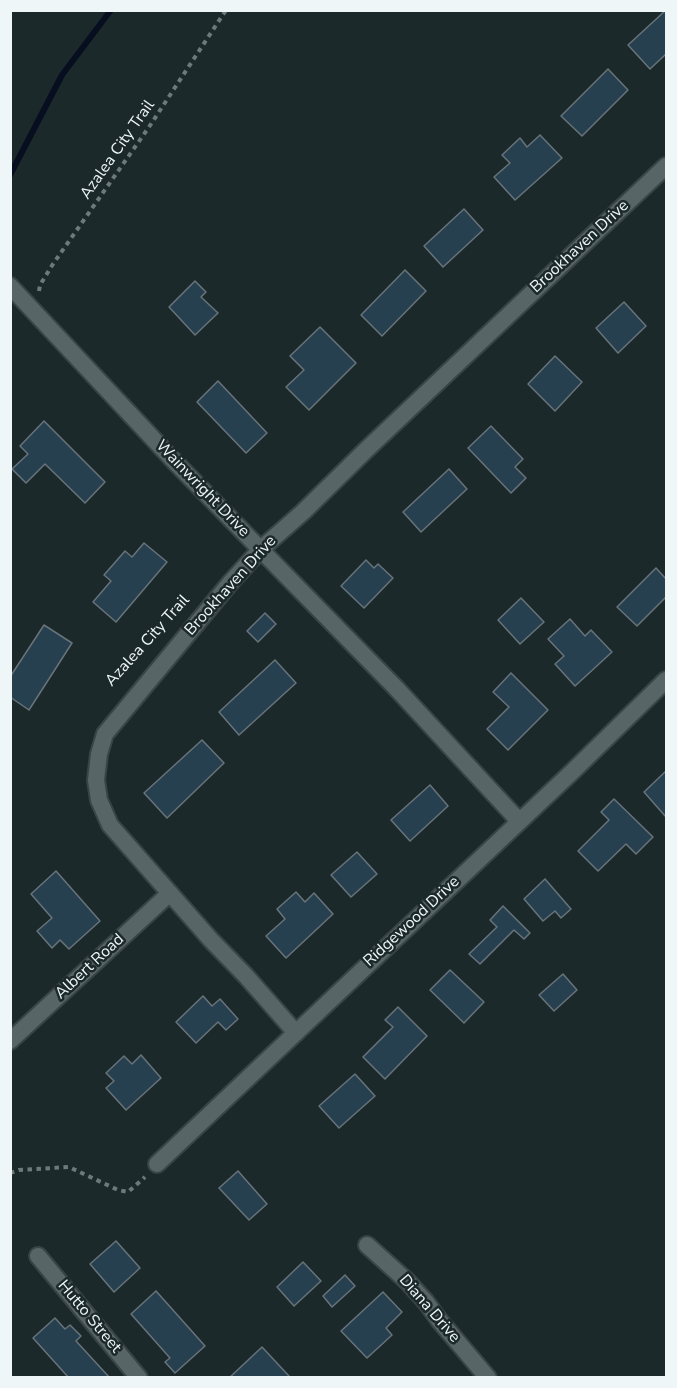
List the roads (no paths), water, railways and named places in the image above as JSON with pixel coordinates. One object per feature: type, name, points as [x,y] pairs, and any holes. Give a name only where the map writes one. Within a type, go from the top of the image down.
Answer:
[{"type":"street","name":"Brookhaven Drive","points":[[296,1033],[110,825],[99,800],[96,780],[99,754],[105,734],[208,609],[261,549],[303,512],[666,166]]},
{"type":"street","name":"Wainwright Drive","points":[[10,286],[174,461],[396,688],[519,821]]},
{"type":"street","name":"Ridgewood Drive","points":[[157,1164],[666,680]]},
{"type":"street","name":"Albert Road","points":[[10,1041],[170,893]]},
{"type":"street","name":"Diana Drive","points":[[367,1245],[420,1295],[488,1377]]},
{"type":"street","name":"Hutto Street","points":[[38,1256],[139,1377]]},
{"type":"waterway","points":[[10,175],[62,75],[111,10]]}]
